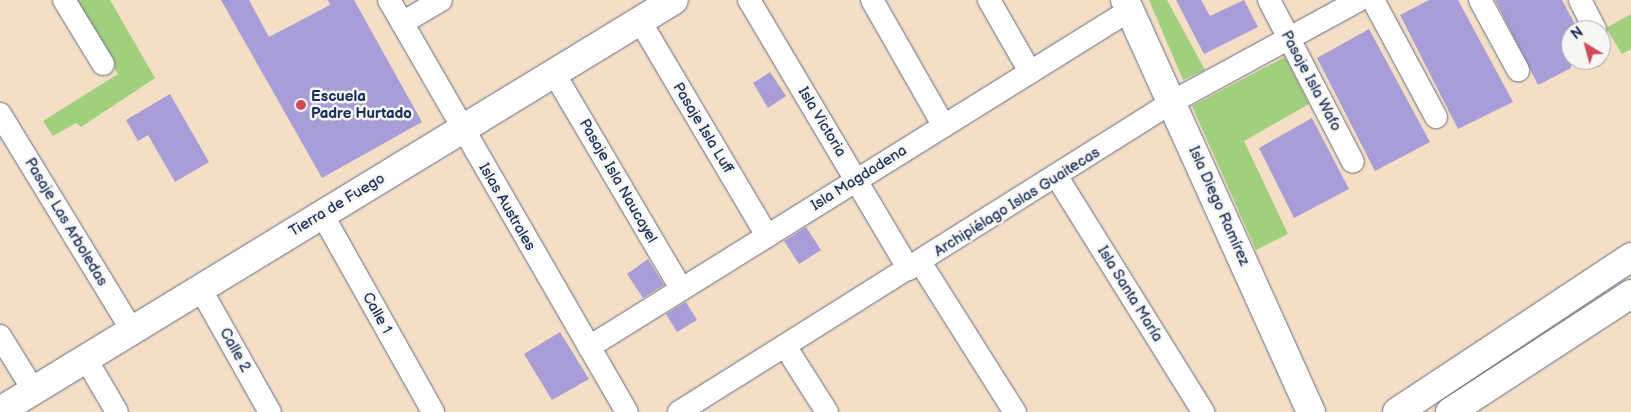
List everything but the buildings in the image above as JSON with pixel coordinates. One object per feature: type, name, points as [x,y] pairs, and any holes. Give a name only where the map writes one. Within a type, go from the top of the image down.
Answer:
[{"type":"street","points":[[64,0],[103,64]]},
{"type":"street","name":"Islas Australes","points":[[389,0],[627,412]]},
{"type":"street","points":[[402,23],[441,0]]},
{"type":"street","name":"Tierra de Fuego","points":[[0,411],[674,0]]},
{"type":"street","name":"Isla Victoria","points":[[750,0],[857,180],[1015,412]]},
{"type":"street","points":[[872,0],[944,126]]},
{"type":"street","points":[[989,0],[1030,72]]},
{"type":"street","name":"Pasaje Isla Wafo","points":[[1269,0],[1353,162]]},
{"type":"street","name":"Archipiélago Islas Guaitecas","points":[[680,412],[1057,177],[1172,102],[1359,0]]},
{"type":"street","points":[[1373,0],[1436,117]]},
{"type":"street","points":[[1480,0],[1518,70]]},
{"type":"street","points":[[1580,0],[1590,20]]},
{"type":"street","name":"Isla Magdadena","points":[[589,347],[1030,72],[1128,5]]},
{"type":"street","name":"Isla Diego Ramírez","points":[[1128,5],[1311,412]]},
{"type":"street","name":"Pasaje Isla Luff","points":[[640,21],[767,236]]},
{"type":"street","name":"Pasaje Isla Naucayel","points":[[554,73],[681,289]]},
{"type":"street","name":"Pasaje Las Arboledas","points":[[0,114],[132,330]]},
{"type":"street","name":"Isla Santa María","points":[[1057,177],[1203,412]]},
{"type":"street","name":"Calle 1","points":[[322,214],[432,412]]},
{"type":"street","points":[[1398,412],[1631,257]]},
{"type":"street","name":"Calle 2","points":[[200,288],[270,412]]},
{"type":"street","points":[[1450,412],[1631,294]]},
{"type":"street","points":[[0,336],[34,391]]},
{"type":"street","points":[[785,346],[827,412]]},
{"type":"street","points":[[86,359],[117,412]]},
{"type":"green space","points":[[74,0],[110,0],[155,78],[81,127],[76,123],[53,136],[43,121],[118,74]]},
{"type":"green space","points":[[1149,0],[1167,0],[1205,70],[1183,80]]},
{"type":"green space","points":[[1631,14],[1631,49],[1622,54],[1611,36],[1611,25]]},
{"type":"green space","points":[[1285,57],[1309,104],[1244,141],[1288,234],[1256,250],[1192,106]]},
{"type":"place","name":"Escuela Padre Hurtado","points":[[301,105]]}]
